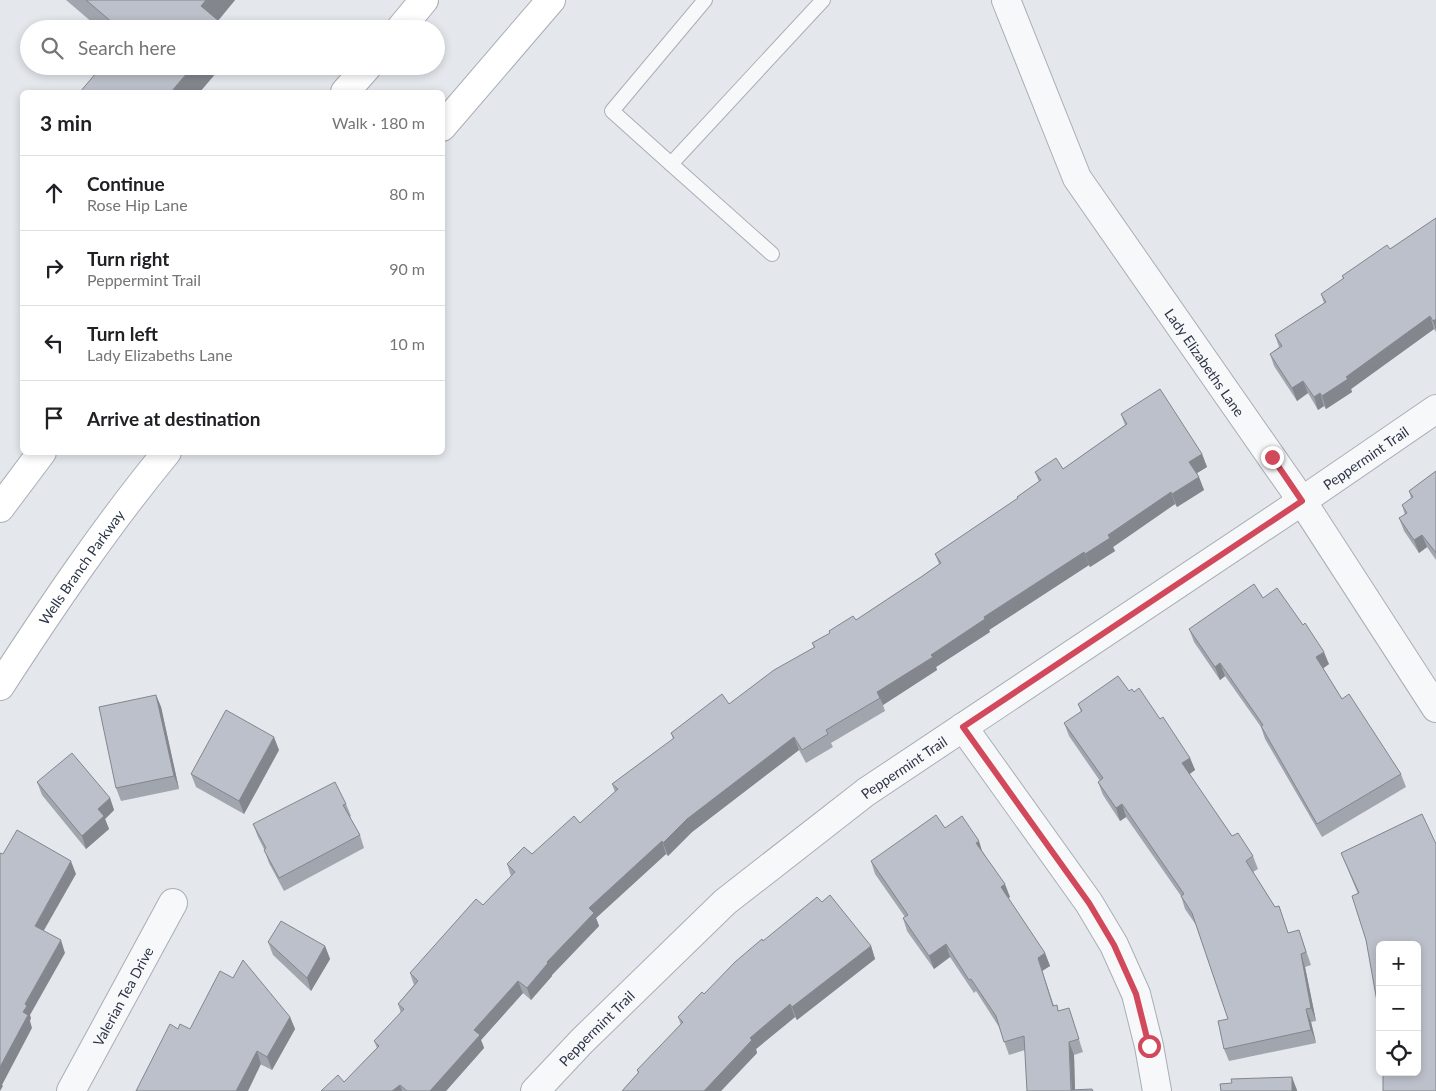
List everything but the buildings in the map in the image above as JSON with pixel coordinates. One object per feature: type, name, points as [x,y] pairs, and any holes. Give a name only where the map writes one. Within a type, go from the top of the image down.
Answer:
[{"type":"main road","points":[[407,20],[424,0]]},
{"type":"main road","points":[[445,124],[551,0]]},
{"type":"main road","points":[[347,90],[360,75]]},
{"type":"main road","points":[[0,508],[40,455]]},
{"type":"main road","name":"Wells Branch Parkway","points":[[0,686],[48,612],[135,491],[165,455]]},
{"type":"street","name":"Lady Elizabeths Lane","points":[[1006,0],[1078,178],[1302,501],[1436,708]]},
{"type":"street","name":"Peppermint Trail","points":[[535,1091],[582,1041],[725,902],[866,792],[1302,501],[1436,409]]},
{"type":"street","points":[[963,727],[1089,903],[1114,945],[1136,994],[1149,1046],[1157,1091]]},
{"type":"street","name":"Valerian Tea Drive","points":[[71,1091],[173,903]]},
{"type":"lane","points":[[705,0],[612,112],[772,254]]},
{"type":"lane","points":[[671,164],[823,0]]},
{"type":"route","points":[[1149,1046],[1136,994],[1114,945],[1089,903],[963,727],[1302,501],[1272,457]]}]
